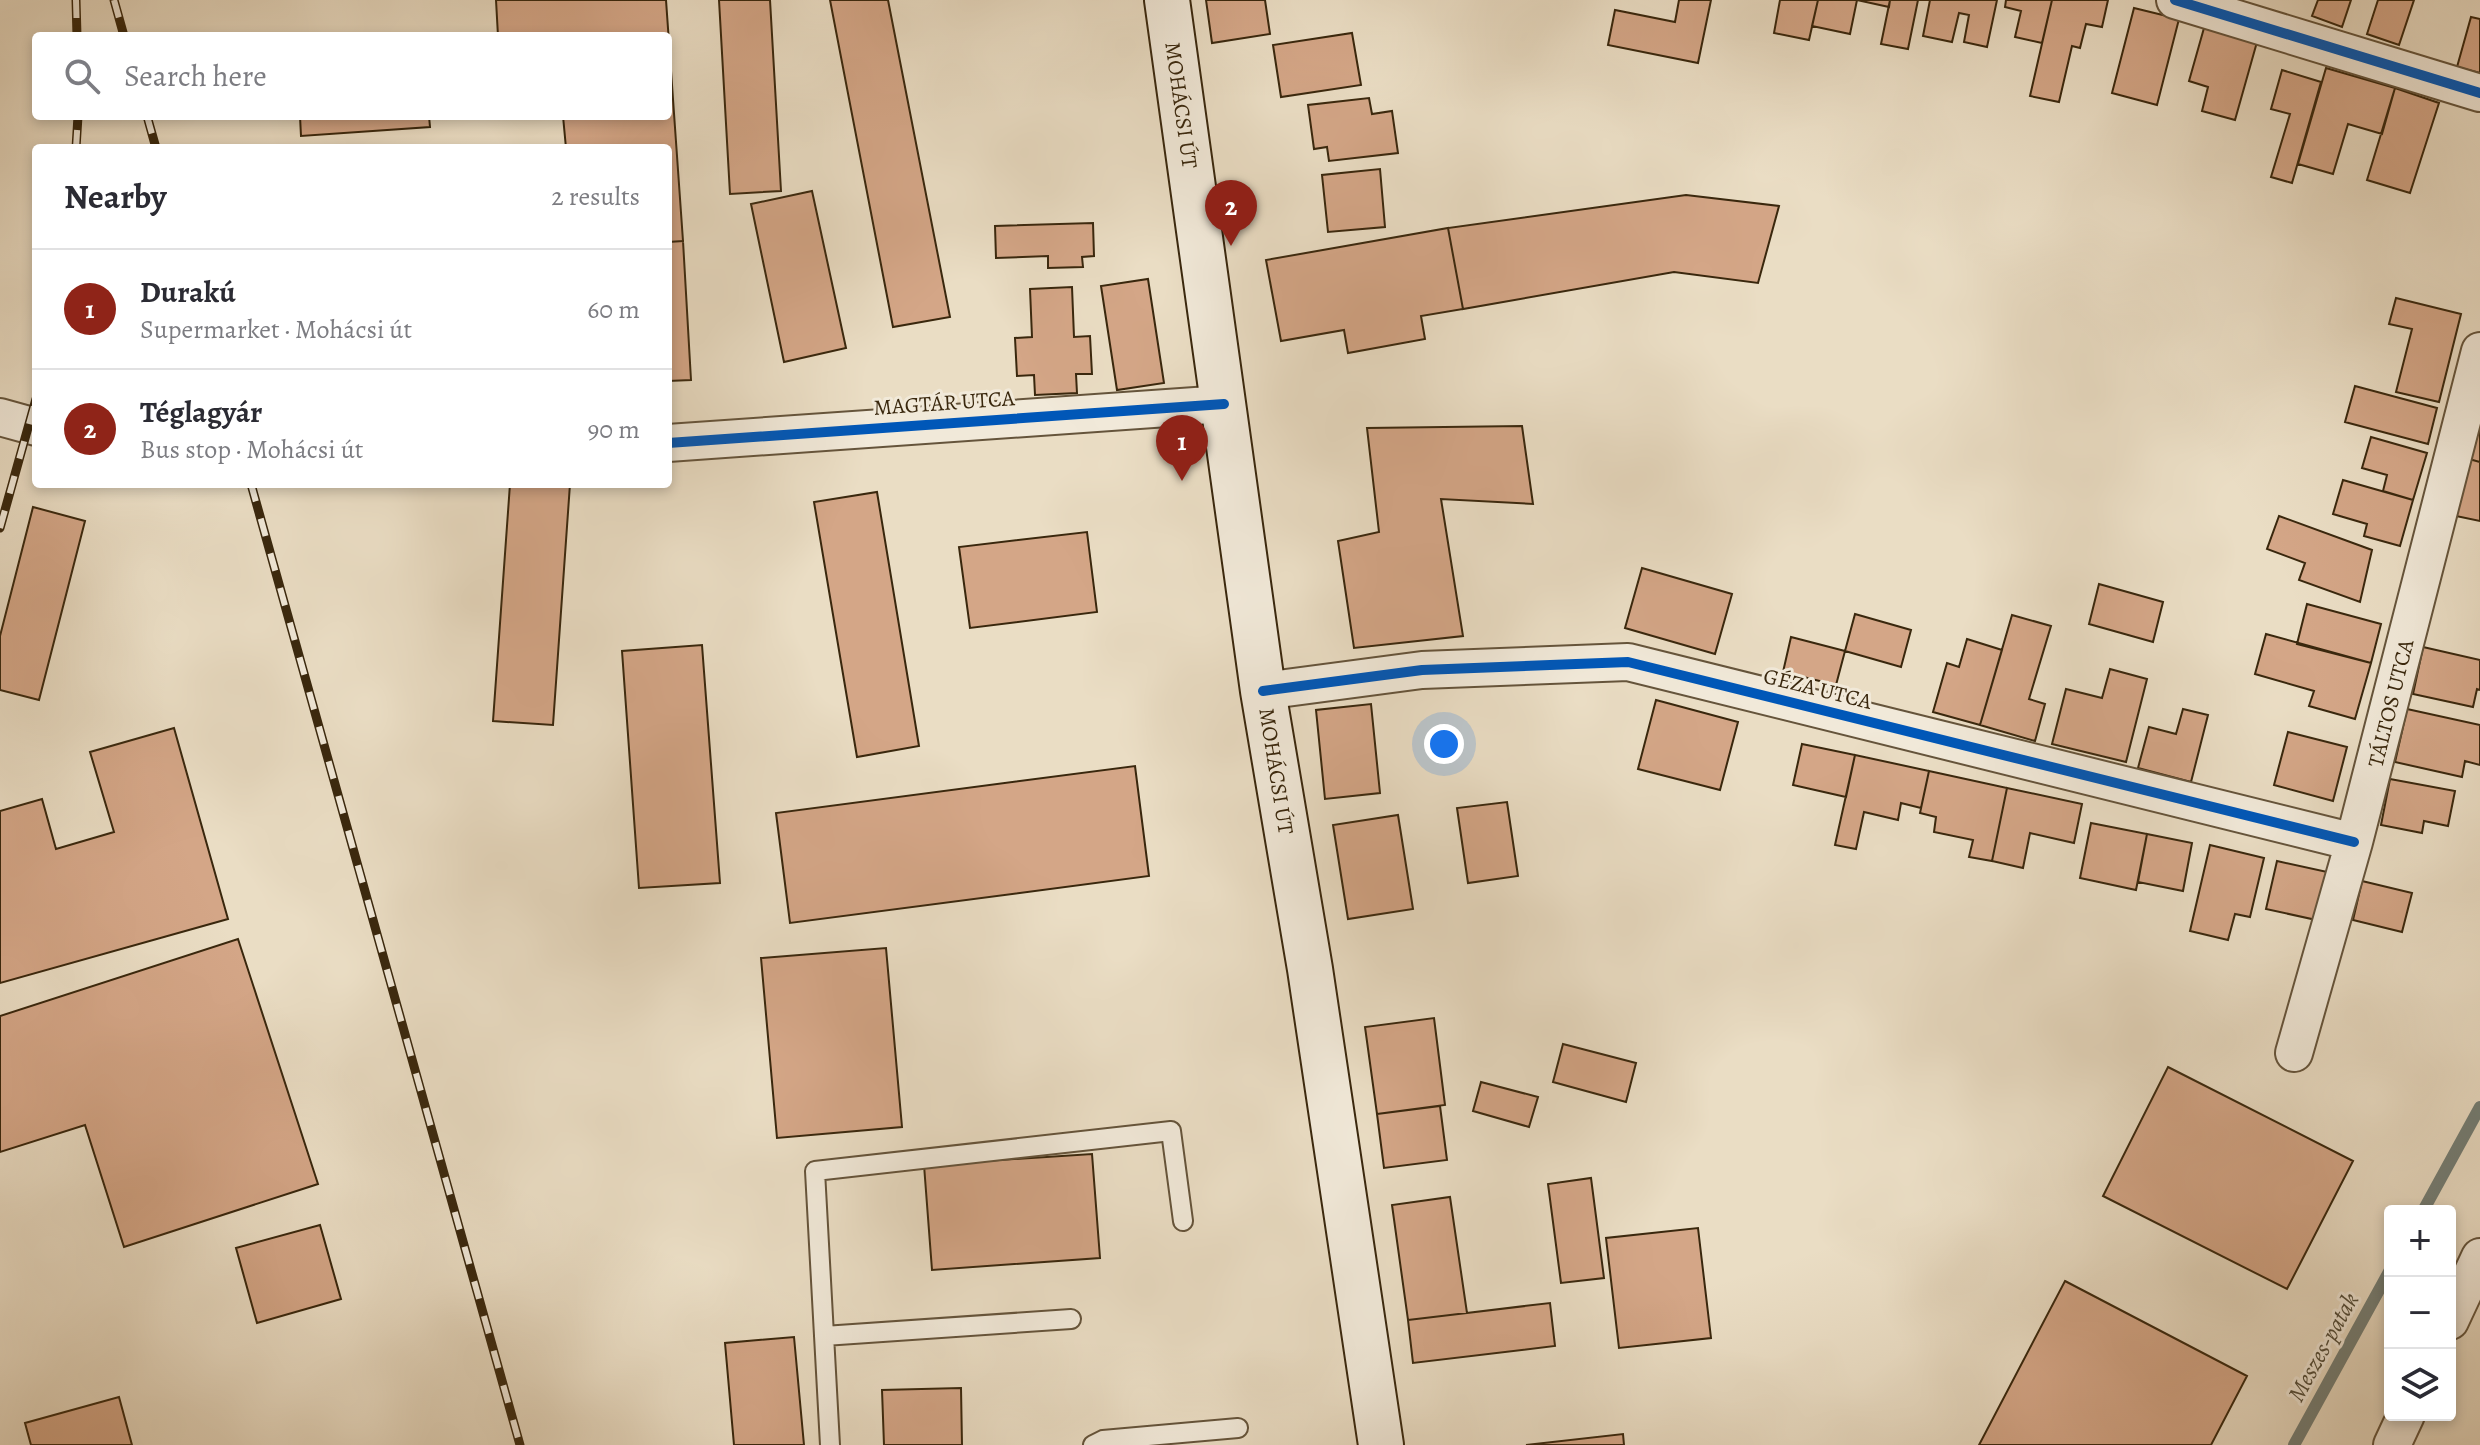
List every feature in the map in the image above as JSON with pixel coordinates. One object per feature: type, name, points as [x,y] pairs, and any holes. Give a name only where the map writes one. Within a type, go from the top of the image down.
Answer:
[{"type":"main road","name":"MOHÁCSI ÚT","points":[[1167,0],[1263,691],[1310,969],[1381,1445]]},
{"type":"street","points":[[2175,0],[2480,93]]},
{"type":"street","name":"TÁLTOS UTCA","points":[[2294,1053],[2354,842],[2480,351]]},
{"type":"street","name":"MAGTÁR UTCA","points":[[672,443],[1224,404]]},
{"type":"street","points":[[0,417],[32,426]]},
{"type":"street","name":"GÉZA UTCA","points":[[1263,691],[1422,670],[1628,662],[2354,842]]},
{"type":"street","points":[[2456,1308],[2480,1257]]},
{"type":"street","points":[[2392,1445],[2403,1421]]},
{"type":"lane","points":[[830,1445],[815,1171],[1171,1131],[1183,1221]]},
{"type":"lane","points":[[824,1336],[1071,1319]]},
{"type":"lane","points":[[1093,1445],[1103,1440],[1238,1428]]},
{"type":"building","points":[[496,0],[666,0],[668,32],[498,32]]},
{"type":"building","points":[[719,0],[770,0],[781,191],[730,194]]},
{"type":"building","points":[[830,0],[888,0],[950,317],[893,327]]},
{"type":"building","points":[[1206,0],[1265,0],[1270,34],[1212,43]]},
{"type":"building","points":[[1679,0],[1711,0],[1698,63],[1608,45],[1615,10],[1675,22]]},
{"type":"building","points":[[1780,0],[1818,0],[1809,40],[1774,33]]},
{"type":"building","points":[[1818,0],[1857,0],[1850,34],[1812,26]]},
{"type":"building","points":[[1857,0],[1890,0],[1889,7]]},
{"type":"building","points":[[1890,0],[1918,0],[1908,49],[1881,44]]},
{"type":"building","points":[[1930,0],[1997,0],[1987,47],[1964,42],[1969,15],[1959,13],[1952,42],[1923,36]]},
{"type":"building","points":[[2006,0],[2052,0],[2042,43],[2015,37],[2021,11],[2005,7]]},
{"type":"building","points":[[2052,0],[2108,0],[2102,27],[2086,24],[2080,48],[2072,46],[2059,102],[2030,96]]},
{"type":"building","points":[[2318,0],[2351,0],[2342,27],[2312,16]]},
{"type":"building","points":[[2378,0],[2414,0],[2399,45],[2367,34]]},
{"type":"building","points":[[2134,8],[2179,19],[2157,105],[2112,93]]},
{"type":"building","points":[[2471,17],[2480,19],[2480,73],[2457,67]]},
{"type":"building","points":[[2204,28],[2257,42],[2235,120],[2202,111],[2208,87],[2189,81]]},
{"type":"building","points":[[1352,33],[1361,85],[1281,97],[1273,45]]},
{"type":"building","points":[[2326,68],[2395,88],[2382,134],[2348,124],[2333,174],[2298,164]]},
{"type":"building","points":[[2282,70],[2321,82],[2292,183],[2271,177],[2290,114],[2271,109]]},
{"type":"building","points":[[672,85],[683,241],[672,242],[672,144],[566,144],[563,120],[672,120]]},
{"type":"building","points":[[2395,88],[2439,103],[2410,193],[2367,180]]},
{"type":"building","points":[[1369,98],[1372,114],[1392,111],[1398,153],[1329,161],[1327,147],[1314,149],[1308,105]]},
{"type":"building","points":[[300,120],[429,120],[430,127],[301,136]]},
{"type":"building","points":[[1380,169],[1385,227],[1328,232],[1322,175]]},
{"type":"building","points":[[812,191],[846,348],[784,362],[751,204]]},
{"type":"building","points":[[1686,195],[1779,206],[1758,283],[1674,272],[1463,309],[1448,228]]},
{"type":"building","points":[[1093,223],[1094,256],[1082,257],[1083,267],[1048,268],[1048,256],[996,258],[995,226]]},
{"type":"building","points":[[1448,228],[1463,309],[1421,316],[1425,339],[1348,353],[1344,330],[1281,341],[1266,260]]},
{"type":"building","points":[[683,241],[691,380],[672,381],[672,242]]},
{"type":"building","points":[[1148,279],[1164,383],[1117,390],[1101,286]]},
{"type":"building","points":[[1072,287],[1074,337],[1090,336],[1092,374],[1076,374],[1077,393],[1035,395],[1034,375],[1017,376],[1015,338],[1032,337],[1030,289]]},
{"type":"building","points":[[2396,298],[2461,314],[2439,402],[2396,392],[2412,329],[2389,324]]},
{"type":"building","points":[[2355,386],[2437,408],[2428,444],[2345,422]]},
{"type":"building","points":[[2480,418],[2480,462],[2469,459]]},
{"type":"building","points":[[1522,426],[1533,504],[1441,499],[1463,636],[1354,648],[1338,541],[1379,532],[1367,428]]},
{"type":"building","points":[[2371,437],[2427,453],[2413,500],[2383,491],[2387,475],[2362,468]]},
{"type":"building","points":[[2469,459],[2480,462],[2480,521],[2456,516]]},
{"type":"building","points":[[2343,480],[2413,500],[2400,546],[2364,536],[2367,524],[2333,514]]},
{"type":"building","points":[[510,488],[570,488],[553,725],[493,721]]},
{"type":"building","points":[[877,492],[919,746],[857,757],[814,502]]},
{"type":"building","points":[[33,507],[85,521],[39,700],[0,690],[0,636]]},
{"type":"building","points":[[2279,516],[2372,550],[2360,602],[2299,580],[2305,563],[2267,549]]},
{"type":"building","points":[[1087,532],[1097,612],[970,628],[959,547]]},
{"type":"building","points":[[1642,568],[1732,594],[1715,654],[1625,628]]},
{"type":"building","points":[[2099,584],[2163,602],[2153,642],[2089,624]]},
{"type":"building","points":[[2307,604],[2381,624],[2371,663],[2297,644]]},
{"type":"building","points":[[1855,614],[1911,630],[1901,667],[1845,651]]},
{"type":"building","points":[[2012,615],[2051,626],[2029,699],[2045,704],[2035,741],[1980,725]]},
{"type":"building","points":[[2266,634],[2371,663],[2355,719],[2309,706],[2314,691],[2255,674]]},
{"type":"building","points":[[1791,637],[1845,651],[1836,685],[1783,672]]},
{"type":"building","points":[[1967,639],[2002,650],[1980,725],[1933,712],[1947,663],[1959,667]]},
{"type":"building","points":[[702,645],[720,883],[639,888],[622,651]]},
{"type":"building","points":[[2423,647],[2480,660],[2480,690],[2477,689],[2473,707],[2413,694]]},
{"type":"building","points":[[2110,669],[2147,679],[2126,762],[2052,744],[2066,689],[2102,698]]},
{"type":"building","points":[[1656,700],[1738,722],[1720,790],[1638,769]]},
{"type":"building","points":[[1371,704],[1380,793],[1325,799],[1316,710]]},
{"type":"building","points":[[2183,709],[2208,715],[2191,782],[2138,768],[2149,727],[2176,734]]},
{"type":"building","points":[[2407,709],[2480,725],[2480,765],[2465,761],[2462,777],[2395,762]]},
{"type":"building","points":[[174,728],[228,919],[0,983],[0,811],[42,799],[56,849],[114,832],[90,752]]},
{"type":"building","points":[[2288,732],[2347,747],[2333,801],[2274,785]]},
{"type":"building","points":[[1802,744],[1855,755],[1846,797],[1793,785]]},
{"type":"building","points":[[1855,755],[1929,771],[1921,808],[1901,803],[1898,820],[1864,812],[1856,849],[1835,845]]},
{"type":"building","points":[[1135,766],[1149,876],[790,923],[776,813]]},
{"type":"building","points":[[1929,771],[2007,788],[1992,861],[1969,857],[1973,840],[1934,832],[1936,817],[1920,813]]},
{"type":"building","points":[[2390,779],[2455,791],[2448,826],[2424,821],[2422,833],[2381,825]]},
{"type":"building","points":[[2007,788],[2082,804],[2074,843],[2030,833],[2023,868],[1992,861]]},
{"type":"building","points":[[1507,802],[1518,876],[1468,883],[1457,808]]},
{"type":"building","points":[[1398,815],[1413,909],[1348,919],[1333,825]]},
{"type":"building","points":[[2091,823],[2147,834],[2136,890],[2080,878]]},
{"type":"building","points":[[2147,834],[2192,843],[2183,891],[2138,882]]},
{"type":"building","points":[[2210,845],[2264,858],[2250,917],[2235,914],[2228,940],[2190,931]]},
{"type":"building","points":[[2277,861],[2341,875],[2330,923],[2266,909]]},
{"type":"building","points":[[2362,881],[2412,893],[2402,932],[2353,920]]},
{"type":"building","points":[[238,939],[318,1184],[124,1247],[85,1125],[0,1152],[0,1016]]},
{"type":"building","points":[[886,948],[902,1127],[777,1138],[761,958]]},
{"type":"building","points":[[1434,1018],[1445,1105],[1377,1114],[1365,1027]]},
{"type":"building","points":[[1563,1044],[1636,1063],[1626,1102],[1553,1082]]},
{"type":"building","points":[[2168,1067],[2353,1161],[2287,1289],[2103,1196]]},
{"type":"building","points":[[1481,1082],[1538,1097],[1529,1127],[1473,1111]]},
{"type":"building","points":[[1440,1106],[1447,1160],[1384,1168],[1377,1114]]},
{"type":"building","points":[[1092,1154],[1100,1258],[932,1270],[924,1165]]},
{"type":"building","points":[[1591,1178],[1604,1278],[1561,1283],[1548,1184]]},
{"type":"building","points":[[1450,1197],[1467,1313],[1408,1320],[1392,1205]]},
{"type":"building","points":[[320,1225],[341,1299],[257,1323],[236,1248]]},
{"type":"building","points":[[1698,1228],[1711,1338],[1619,1348],[1606,1238]]},
{"type":"building","points":[[2065,1281],[2247,1376],[2211,1445],[1979,1445]]},
{"type":"building","points":[[1550,1303],[1555,1346],[1413,1363],[1408,1320]]},
{"type":"building","points":[[794,1337],[804,1445],[734,1445],[725,1343]]},
{"type":"building","points":[[961,1388],[962,1445],[884,1445],[882,1390]]},
{"type":"building","points":[[119,1397],[132,1445],[31,1445],[25,1423]]},
{"type":"building","points":[[1623,1434],[1624,1445],[1526,1445]]},
{"type":"waterway","name":"Meszes-patak","points":[[2426,1205],[2480,1107]]},
{"type":"waterway","name":"Meszes-patak","points":[[2294,1445],[2386,1277]]},
{"type":"railway","points":[[76,0],[77,32]]},
{"type":"railway","points":[[114,0],[123,32]]},
{"type":"railway","points":[[76,144],[78,120]]},
{"type":"railway","points":[[148,120],[155,144]]},
{"type":"railway","points":[[0,528],[32,413]]},
{"type":"railway","points":[[252,488],[520,1445]]},
{"type":"cycle path","points":[[2175,0],[2480,93]]},
{"type":"cycle path","points":[[672,443],[1224,404]]},
{"type":"cycle path","points":[[1263,691],[1422,670],[1628,662],[2354,842]]},
{"type":"place","name":"Téglagyár","points":[[1231,246]]},
{"type":"place","name":"Durakú","points":[[1182,481]]}]
